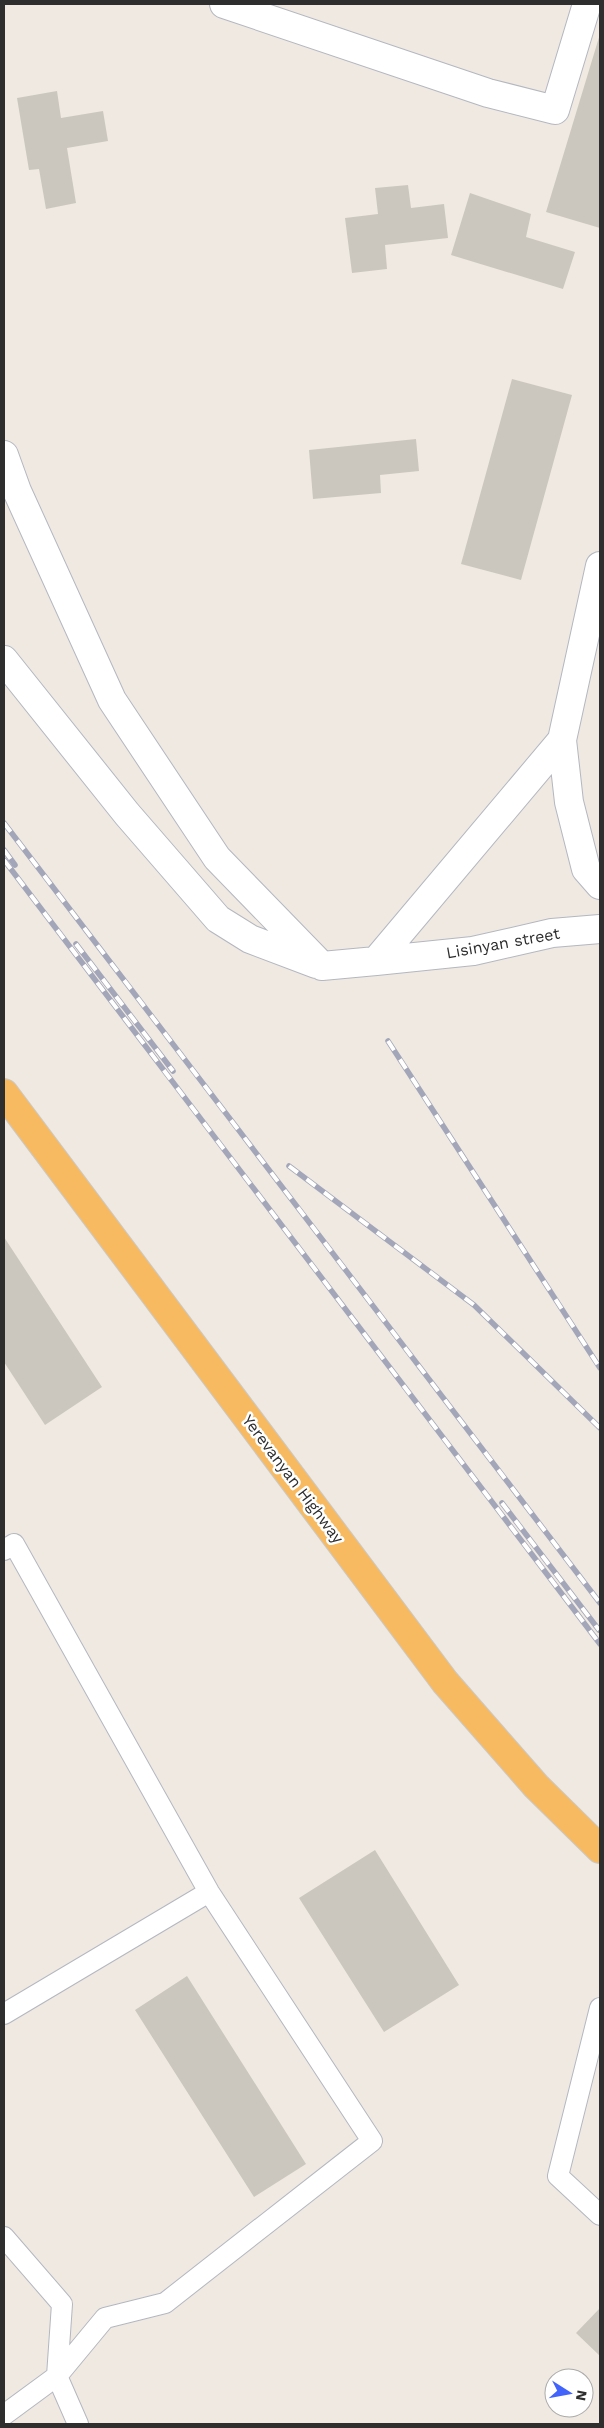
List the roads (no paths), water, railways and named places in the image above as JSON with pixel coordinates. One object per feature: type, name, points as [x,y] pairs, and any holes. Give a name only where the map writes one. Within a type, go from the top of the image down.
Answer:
[{"type":"highway","name":"Yerevanyan Highway","points":[[4,1093],[445,1682],[536,1786],[600,1849]]},
{"type":"street","points":[[224,4],[488,93],[555,110],[587,4]]},
{"type":"street","points":[[4,455],[17,491],[112,700],[217,858],[322,966]]},
{"type":"street","points":[[600,566],[562,740],[568,802],[586,869],[600,885]]},
{"type":"street","points":[[4,660],[127,814],[218,919],[250,939],[322,966]]},
{"type":"street","points":[[376,961],[562,740]]},
{"type":"street","name":"Lisinyan street","points":[[322,966],[473,951],[552,933],[600,929]]},
{"type":"lane","points":[[4,1550],[14,1544],[209,1892],[372,2141],[165,2303],[105,2318],[57,2376],[4,2415]]},
{"type":"lane","points":[[4,2014],[209,1892]]},
{"type":"lane","points":[[600,2008],[558,2176],[600,2216]]},
{"type":"lane","points":[[4,2237],[62,2304],[57,2376],[78,2424]]},
{"type":"railway","points":[[4,823],[600,1603]]},
{"type":"railway","points":[[4,850],[15,865]]},
{"type":"railway","points":[[4,860],[600,1644]]},
{"type":"railway","points":[[76,944],[173,1071]]},
{"type":"railway","points":[[388,1041],[600,1368]]},
{"type":"railway","points":[[289,1166],[474,1305],[600,1428]]},
{"type":"railway","points":[[502,1503],[599,1630]]}]
